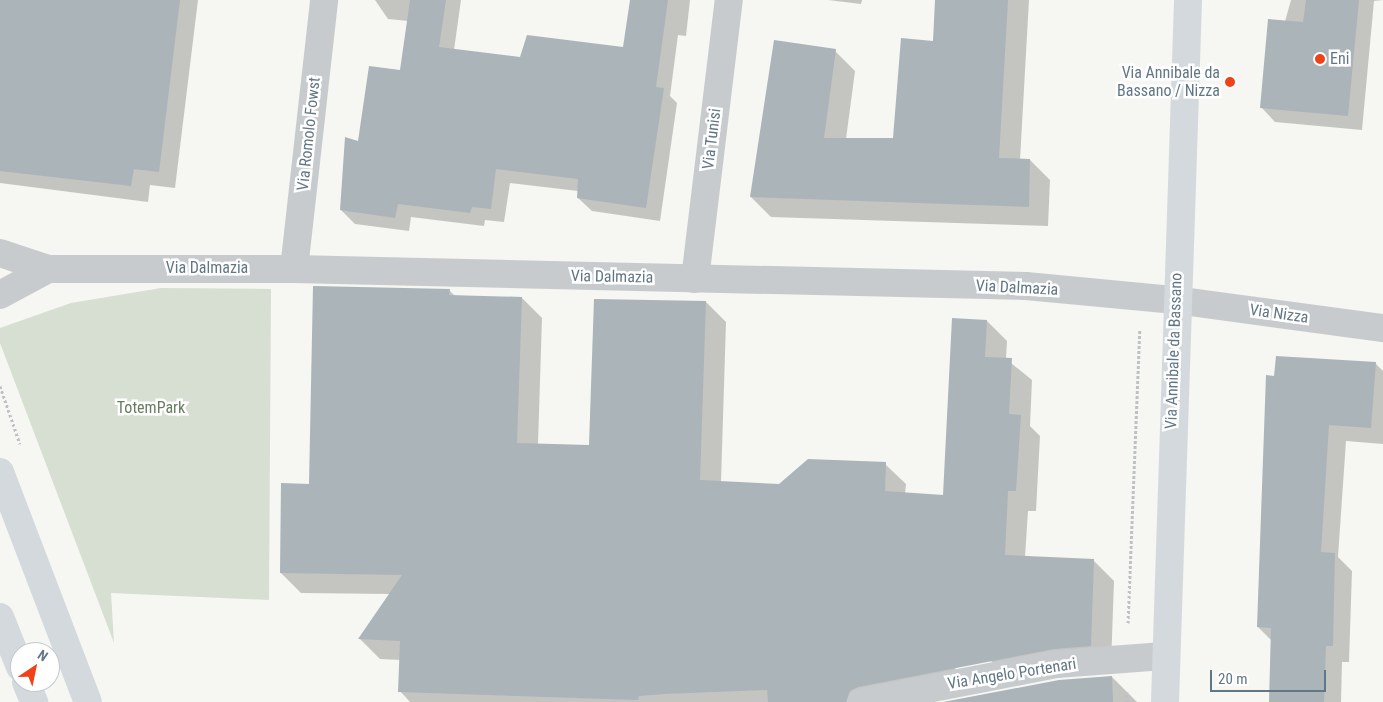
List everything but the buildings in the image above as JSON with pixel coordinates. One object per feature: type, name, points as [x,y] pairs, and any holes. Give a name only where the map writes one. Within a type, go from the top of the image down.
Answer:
[{"type":"street","name":"Via Romolo Fowst","points":[[294,269],[324,0]]},
{"type":"street","name":"Via Tunisi","points":[[695,279],[730,0]]},
{"type":"street","name":"Via Annibale da Bassano","points":[[1165,702],[1164,656],[1175,300],[1188,0]]},
{"type":"street","name":"Via Dalmazia","points":[[0,254],[48,269],[294,269],[1026,286],[1175,300]]},
{"type":"street","name":"Via Dalmazia","points":[[0,295],[48,269]]},
{"type":"street","name":"Via Nizza","points":[[1175,300],[1383,328]]},
{"type":"street","points":[[0,472],[88,702]]},
{"type":"street","points":[[0,618],[10,642]]},
{"type":"street","name":"Via Angelo Portenari","points":[[861,702],[1057,664],[1164,656]]},
{"type":"green space","name":"TotemPark","points":[[161,288],[271,289],[269,600],[111,593],[114,643],[0,343],[0,328],[71,303]]},
{"type":"place","name":"Eni","points":[[1320,59]]},
{"type":"place","name":"Via Annibale da Bassano / Nizza","points":[[1230,82]]}]
